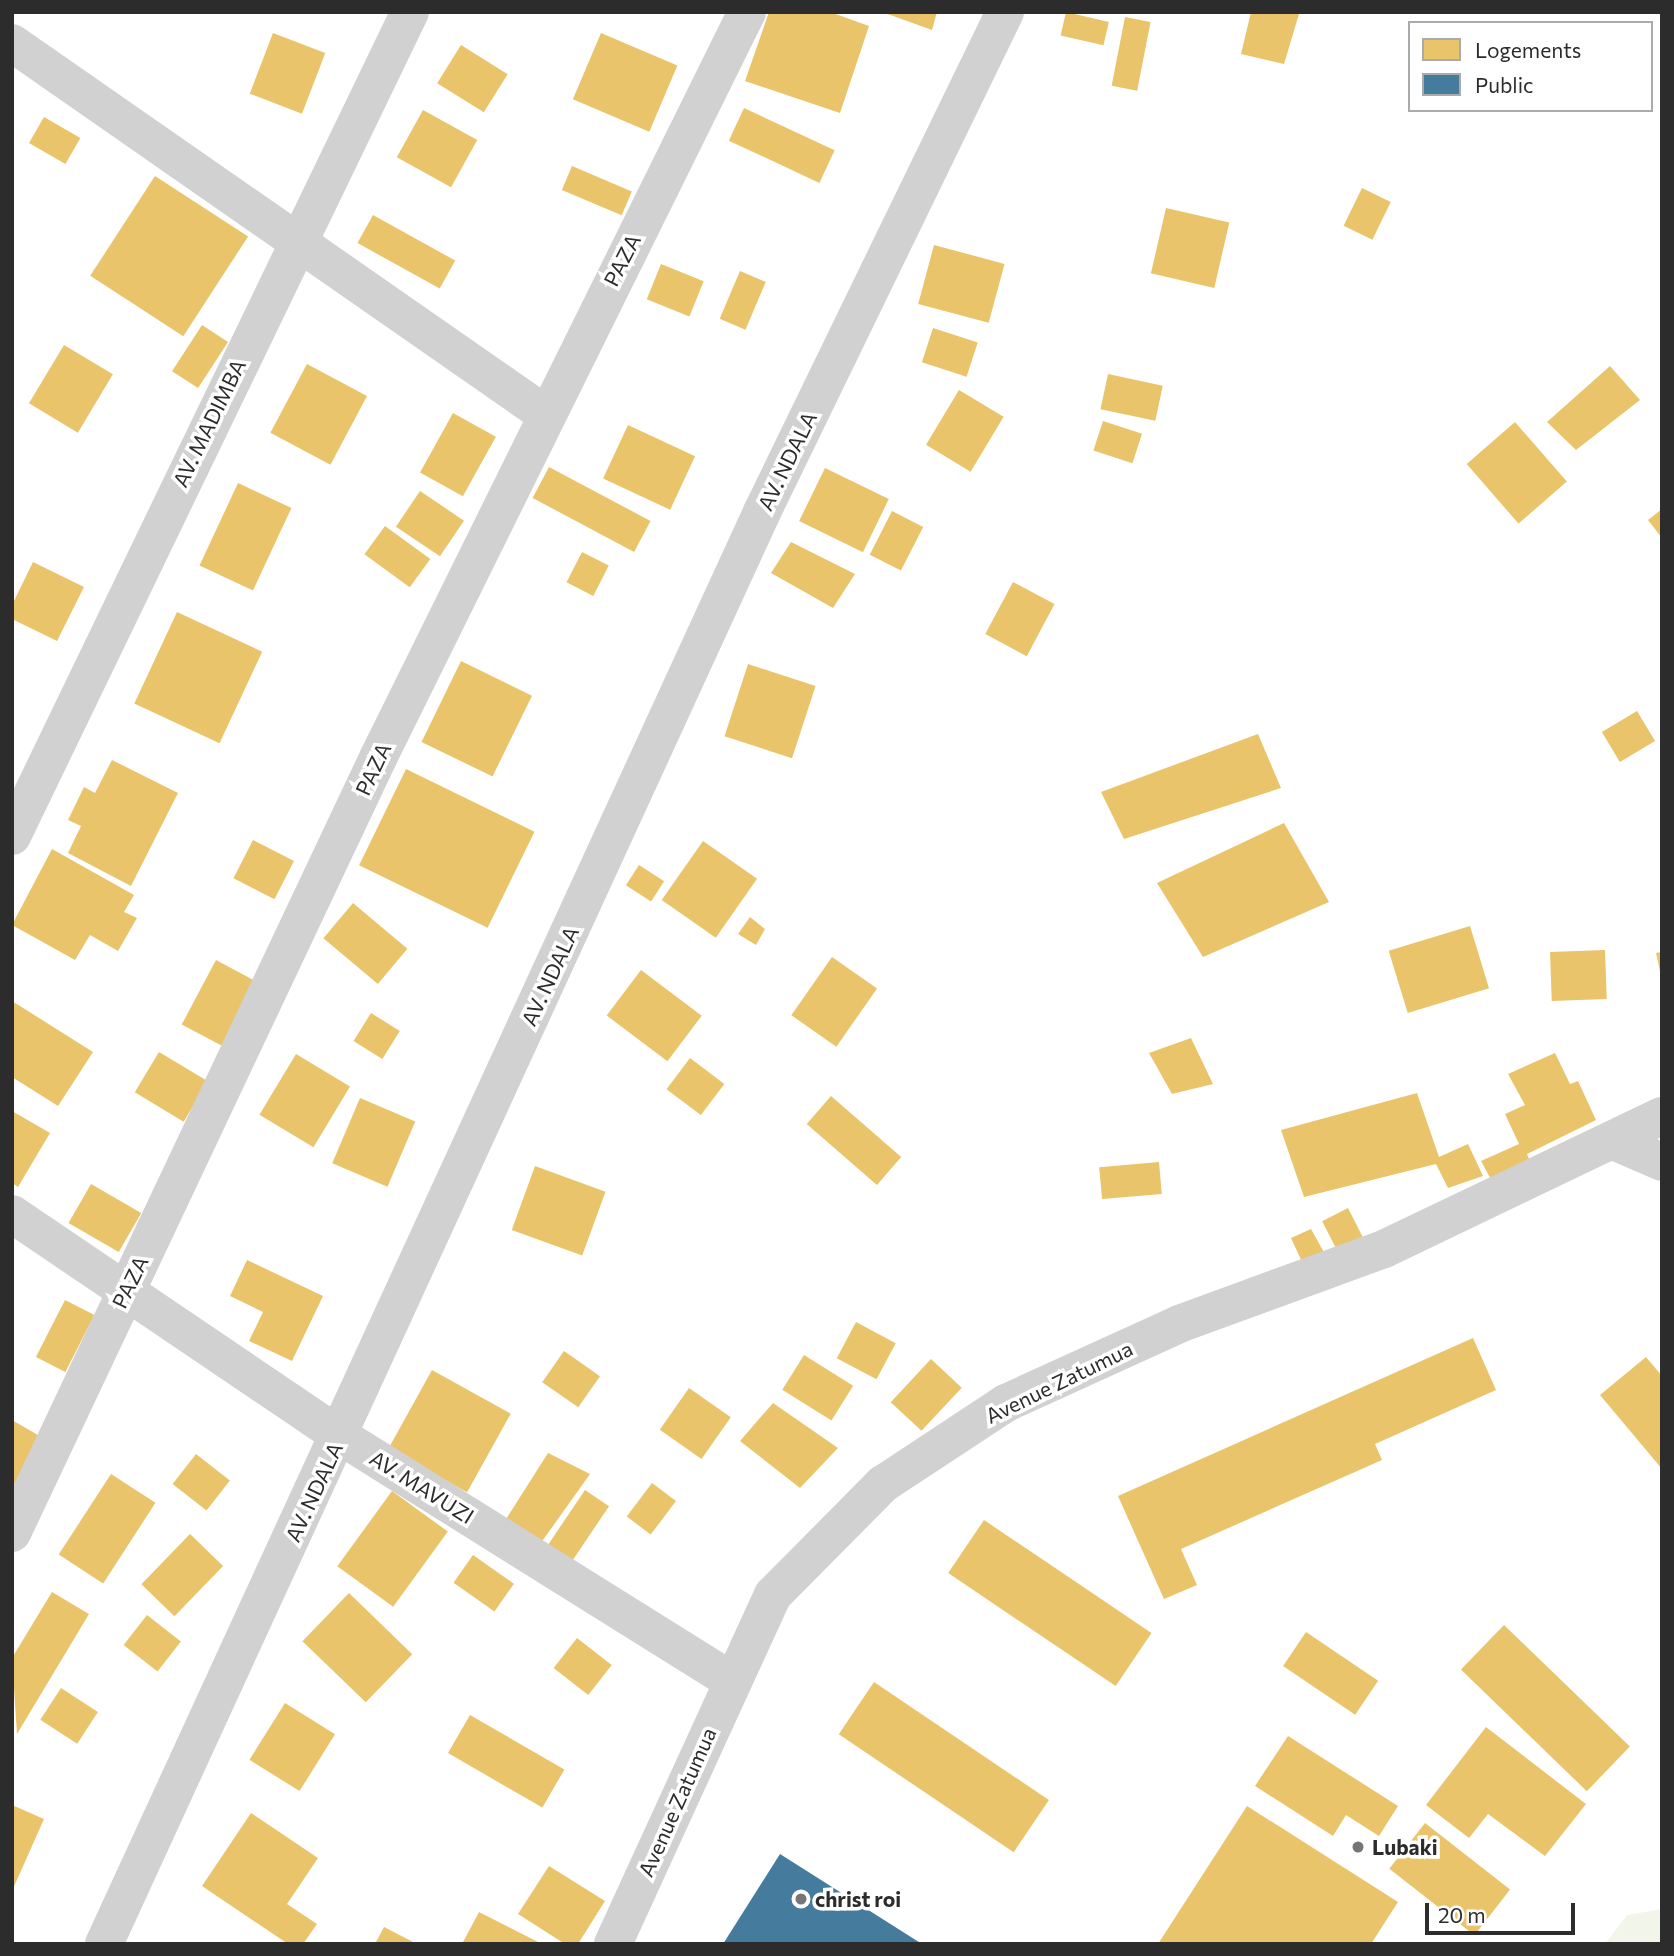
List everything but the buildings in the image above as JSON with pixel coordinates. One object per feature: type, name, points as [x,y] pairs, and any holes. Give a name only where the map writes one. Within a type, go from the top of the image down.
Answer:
[{"type":"street","points":[[12,19],[16,12]]},
{"type":"street","name":"AV. MADIMBA","points":[[12,836],[296,241],[410,12]]},
{"type":"street","name":"PAZA","points":[[12,1533],[545,414],[747,12]]},
{"type":"street","name":"AV. NDALA","points":[[104,1944],[340,1436],[762,512],[1004,12]]},
{"type":"street","points":[[12,43],[545,414]]},
{"type":"street","name":"Avenue Zatumua","points":[[613,1944],[773,1595],[883,1484],[1006,1403],[1179,1324],[1384,1249],[1616,1142],[1662,1116]]},
{"type":"street","points":[[1616,1142],[1662,1162]]},
{"type":"street","name":"AV. MAVUZI","points":[[12,1214],[340,1436],[732,1681]]},
{"type":"shaded area","points":[[1662,1909],[1662,1944],[1605,1944],[1627,1915]]},
{"type":"place","name":"Lubaki","points":[[1358,1847]]},
{"type":"place","name":"christ roi","points":[[801,1899]]}]
